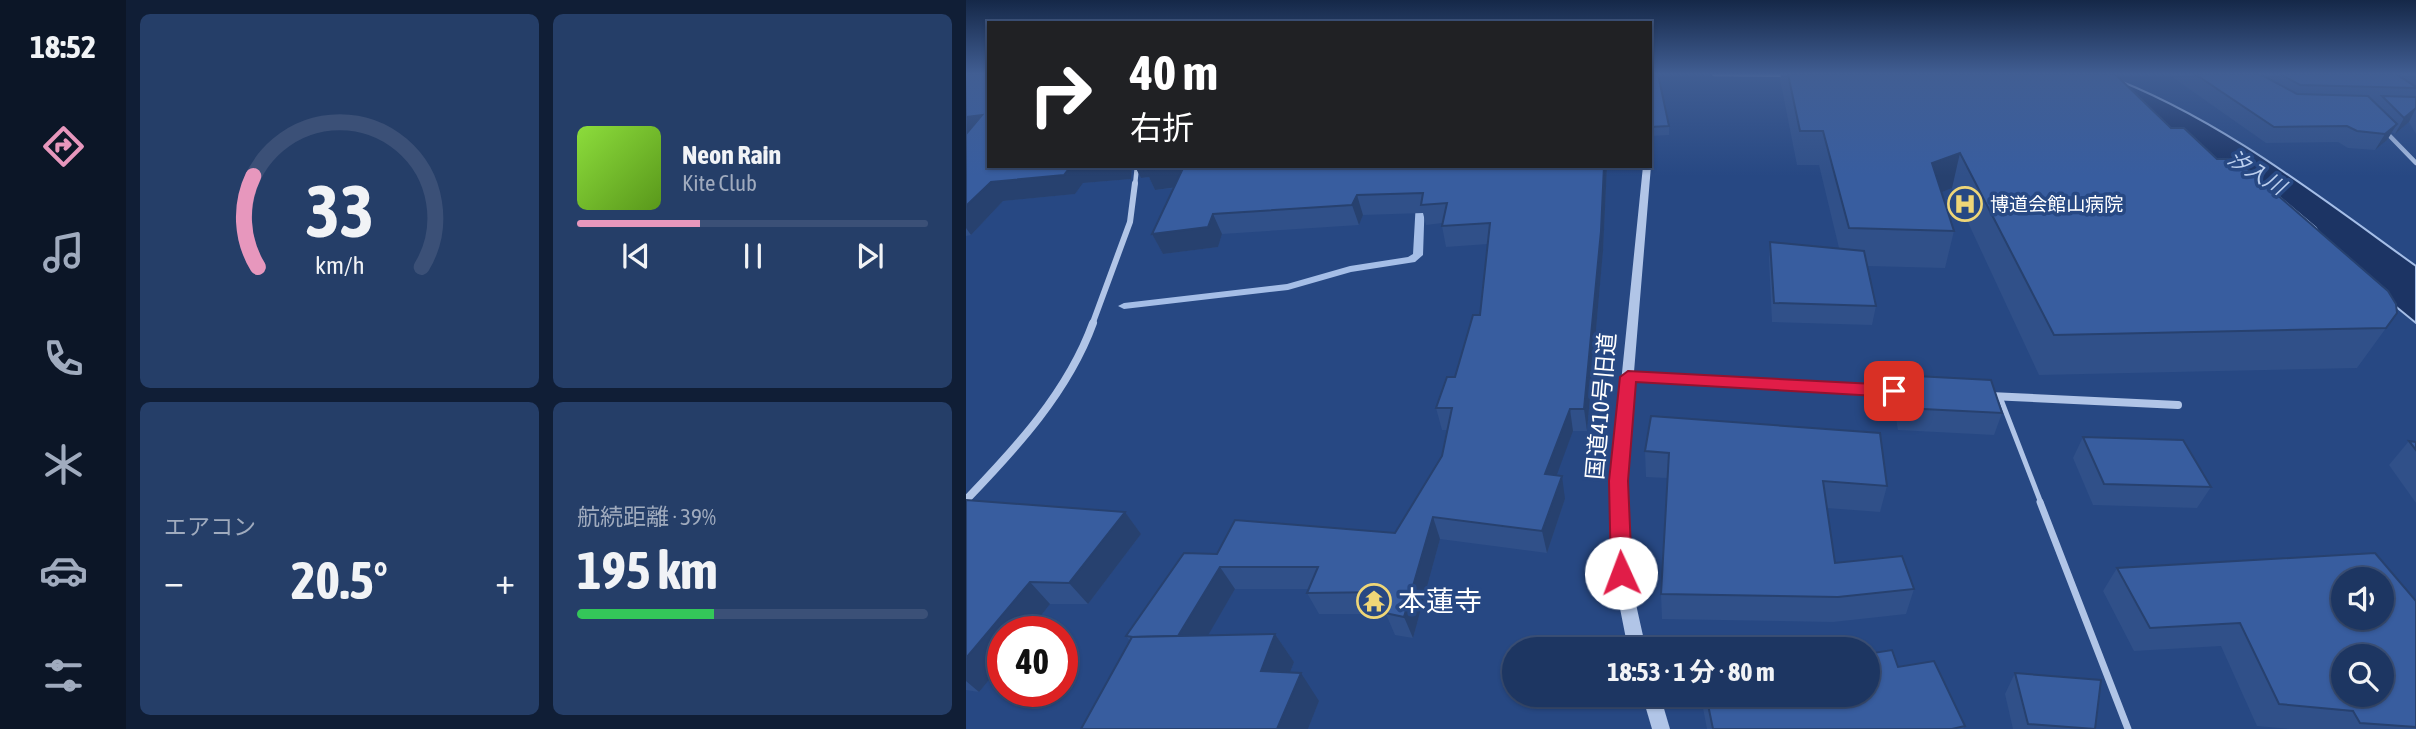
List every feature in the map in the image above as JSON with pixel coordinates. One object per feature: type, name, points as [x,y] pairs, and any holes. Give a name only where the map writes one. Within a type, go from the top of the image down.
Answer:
[{"type":"street","points":[[2378,124],[2416,163]]},
{"type":"street","points":[[966,500],[1021,443],[1083,350],[1130,222],[1136,168]]},
{"type":"street","name":"国道410号旧道","points":[[1634,637],[1621,573],[1619,494],[1647,168]]},
{"type":"street","points":[[1628,377],[1904,391]]},
{"type":"street","points":[[1987,396],[2178,405]]},
{"type":"street","points":[[1655,707],[1661,729]]},
{"type":"lane","points":[[2000,397],[2128,729]]},
{"type":"water","name":"汐入川","points":[[2142,108],[2178,108],[2226,134],[2416,266],[2416,323],[2330,253],[2316,228],[2251,173],[2202,158]]},
{"type":"building","points":[[966,108],[987,108],[987,168],[1069,168],[1064,175],[991,182],[966,206],[966,134],[982,115],[966,117]]},
{"type":"building","points":[[1652,108],[1665,108],[1669,126],[1652,127]]},
{"type":"building","points":[[1795,108],[2150,108],[2171,128],[2184,128],[2217,159],[2236,159],[2388,291],[2396,304],[2397,313],[2386,328],[2054,335],[1960,153],[1932,163],[1954,231],[1849,228],[1823,131],[1800,131]]},
{"type":"building","points":[[2246,108],[2380,108],[2397,124],[2385,134],[2357,131],[2347,126],[2274,127]]},
{"type":"building","points":[[2394,108],[2416,108],[2404,118]]},
{"type":"building","points":[[1183,168],[1604,168],[1601,231],[1584,409],[1570,409],[1545,474],[1562,476],[1542,531],[1433,517],[1404,617],[1385,613],[1388,592],[1307,593],[1318,567],[1220,567],[1178,636],[1126,636],[1184,553],[1217,554],[1235,520],[1395,533],[1442,456],[1452,408],[1436,408],[1447,377],[1455,377],[1473,315],[1480,315],[1490,223],[1442,226],[1447,203],[1421,205],[1423,193],[1357,195],[1352,205],[1213,214],[1208,227],[1152,234]]},
{"type":"building","points":[[1770,242],[1864,251],[1876,306],[1774,303]]},
{"type":"building","points":[[1897,375],[1991,380],[2002,413],[1903,408]]},
{"type":"building","points":[[1651,416],[1880,433],[1887,486],[1823,481],[1835,563],[1902,556],[1914,589],[1838,597],[1661,594],[1669,453],[1645,451]]},
{"type":"building","points":[[2083,437],[2183,440],[2211,487],[2104,484]]},
{"type":"building","points":[[966,500],[1125,512],[1069,583],[1030,582],[1001,616],[987,616],[987,633],[966,658]]},
{"type":"building","points":[[2375,553],[2387,567],[2331,567],[2331,630],[2394,630],[2394,575],[2416,601],[2416,727],[2360,723],[2353,711],[2279,704],[2240,623],[2150,628],[2117,568]]},
{"type":"building","points":[[1275,634],[1261,671],[1301,673],[1277,729],[1081,729],[1132,637]]},
{"type":"building","points":[[1892,650],[1898,667],[1934,661],[1965,726],[1952,729],[1713,729],[1708,707],[1880,707],[1880,652]]},
{"type":"building","points":[[2015,673],[2101,680],[2095,729],[2028,724]]},
{"type":"waterway","points":[[1124,306],[1288,287],[1350,269],[1411,260],[1418,255],[1422,168]]},
{"type":"place","name":"博道会館山病院","points":[[1965,204]]},
{"type":"place","name":"本蓮寺","points":[[1374,601]]},
{"type":"route","points":[[1621,573],[1618,481],[1628,377],[1894,391]]}]
